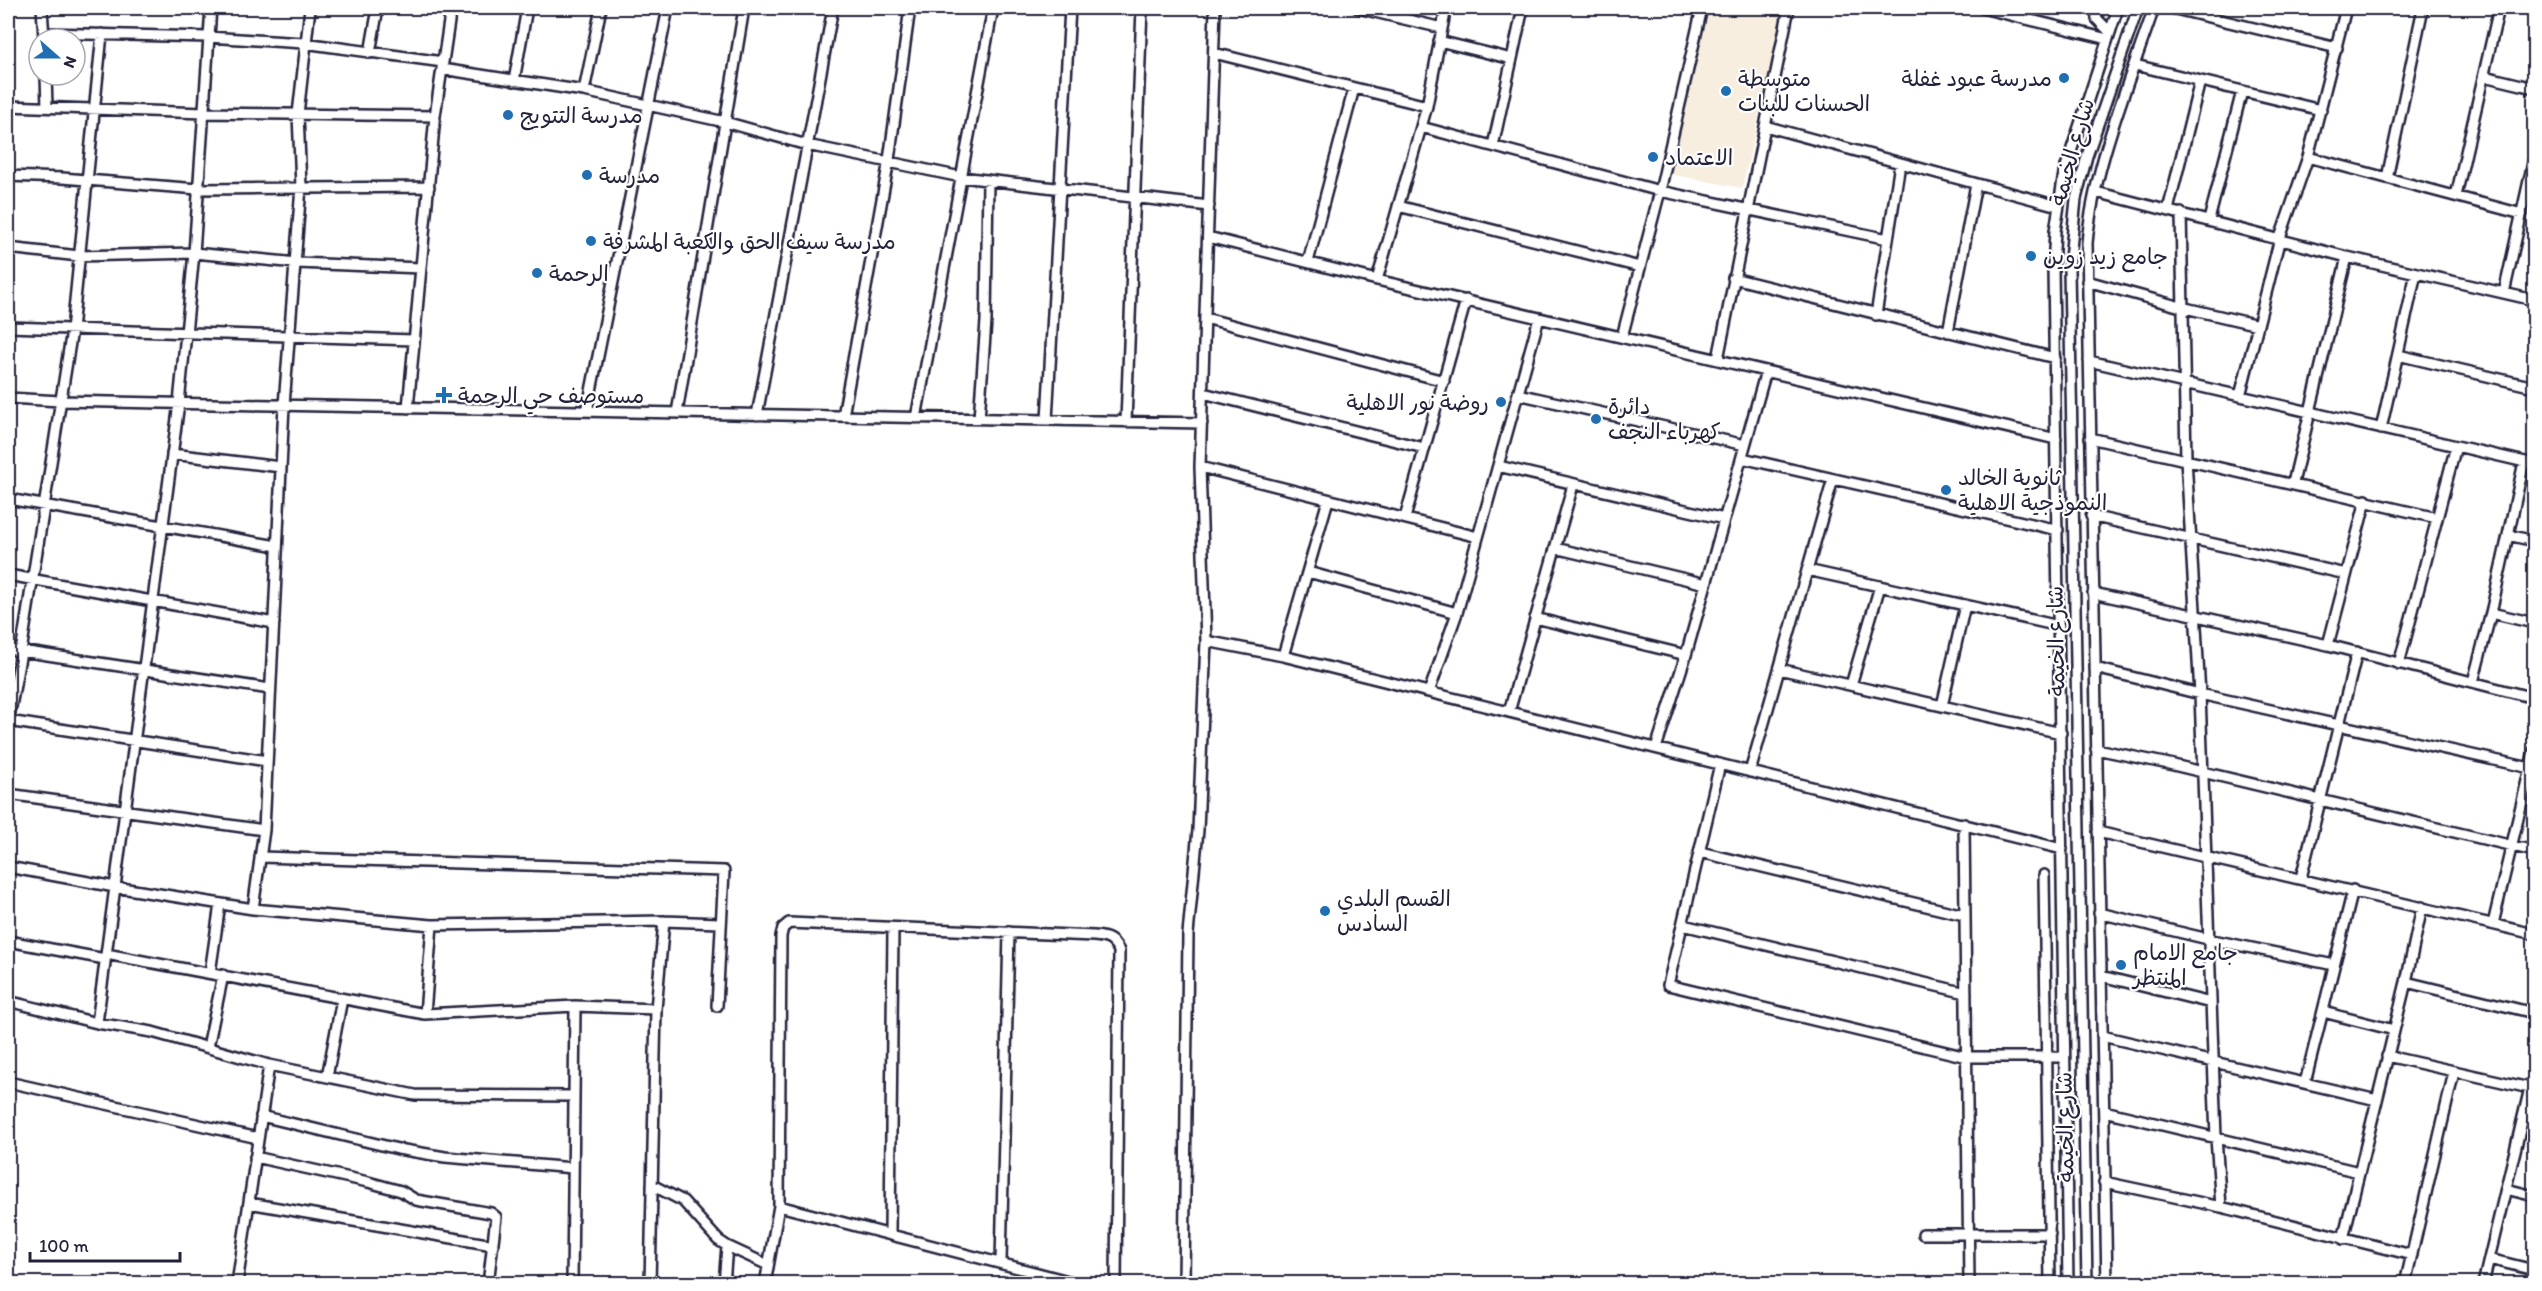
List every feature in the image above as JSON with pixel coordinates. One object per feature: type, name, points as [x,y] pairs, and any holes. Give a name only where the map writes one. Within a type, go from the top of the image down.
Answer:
[{"type":"street","points":[[42,8],[43,27]]},
{"type":"street","points":[[97,1023],[179,403],[194,253],[211,8]]},
{"type":"street","points":[[253,909],[264,830],[284,405],[297,263],[301,187],[298,114],[304,43],[310,8]]},
{"type":"street","points":[[370,53],[378,8]]},
{"type":"street","points":[[408,408],[435,116],[451,8]]},
{"type":"street","points":[[514,81],[527,8]]},
{"type":"street","points":[[584,91],[601,8]]},
{"type":"street","points":[[587,411],[668,8]]},
{"type":"street","points":[[676,413],[744,8]]},
{"type":"street","points":[[757,415],[832,8]]},
{"type":"street","points":[[843,416],[889,160],[910,8]]},
{"type":"street","points":[[916,418],[993,8]]},
{"type":"street","points":[[1047,420],[1070,8]]},
{"type":"street","points":[[1126,422],[1142,8]]},
{"type":"street","points":[[1184,1284],[1188,934],[1198,830],[1206,641],[1200,467],[1215,8]]},
{"type":"street","points":[[1358,8],[1442,28]]},
{"type":"street","points":[[1377,280],[1427,106],[1446,8]]},
{"type":"street","points":[[1493,146],[1523,8]]},
{"type":"street","points":[[1622,337],[1660,191],[1702,8]]},
{"type":"street","points":[[1718,359],[1789,8]]},
{"type":"street","points":[[1982,8],[2010,11],[2109,35]]},
{"type":"street","points":[[2096,8],[2097,19],[2109,35]]},
{"type":"street","name":"شارع الخيمة","points":[[2068,1284],[2053,268],[2058,206],[2075,138],[2118,8]]},
{"type":"street","points":[[2107,1284],[2087,281],[2089,219],[2121,104],[2154,8]]},
{"type":"street","points":[[2170,8],[2337,48]]},
{"type":"street","points":[[2240,396],[2280,238],[2322,110],[2346,8]]},
{"type":"street","points":[[2387,178],[2423,8]]},
{"type":"street","points":[[2456,196],[2499,8]]},
{"type":"street","points":[[2525,8],[2535,10]]},
{"type":"street","name":"شارع الخيمة","points":[[2087,1284],[2069,257],[2076,199],[2087,156],[2135,11]]},
{"type":"street","points":[[102,34],[72,330],[8,722],[267,761]]},
{"type":"street","points":[[87,35],[208,37],[304,43],[370,53],[514,81],[584,91],[725,122],[807,145],[889,160],[961,177],[1209,206]]},
{"type":"street","points":[[1439,41],[1512,59]]},
{"type":"street","points":[[1214,53],[1427,106]]},
{"type":"street","points":[[2135,65],[2322,110]]},
{"type":"street","points":[[2484,76],[2535,88]]},
{"type":"street","points":[[2168,210],[2200,81]]},
{"type":"street","points":[[46,87],[47,107]]},
{"type":"street","points":[[1308,262],[1354,88]]},
{"type":"street","points":[[2210,220],[2242,91]]},
{"type":"street","points":[[2106,99],[2121,104]]},
{"type":"street","points":[[8,105],[204,113],[435,116]]},
{"type":"street","points":[[1765,126],[2058,206]]},
{"type":"street","points":[[1421,127],[1660,191],[1888,240]]},
{"type":"street","points":[[2308,156],[2522,214]]},
{"type":"street","points":[[2504,293],[2535,158]]},
{"type":"street","points":[[1876,315],[1900,164]]},
{"type":"street","points":[[8,176],[198,189],[429,187]]},
{"type":"street","points":[[979,419],[986,321],[988,180]]},
{"type":"street","points":[[1948,332],[1976,184]]},
{"type":"street","points":[[2096,192],[2416,273],[2535,300]]},
{"type":"street","points":[[1398,206],[1640,267]]},
{"type":"street","points":[[2181,213],[2181,307],[2186,459],[2200,694],[2216,1138],[2221,1207]]},
{"type":"street","points":[[1208,237],[1377,280],[2056,439]]},
{"type":"street","points":[[8,248],[79,256],[194,253],[297,263],[421,268]]},
{"type":"street","points":[[2293,483],[2347,256]]},
{"type":"street","points":[[2381,429],[2416,273]]},
{"type":"street","points":[[1733,278],[2055,358]]},
{"type":"street","points":[[2087,281],[2258,325]]},
{"type":"street","points":[[1404,518],[1466,300]]},
{"type":"street","points":[[1205,318],[1443,381]]},
{"type":"street","points":[[1429,692],[1457,613],[1539,318]]},
{"type":"street","points":[[8,327],[414,340]]},
{"type":"street","points":[[2398,355],[2535,387]]},
{"type":"street","points":[[2089,361],[2535,464]]},
{"type":"street","points":[[1656,748],[1686,655],[1766,371]]},
{"type":"street","points":[[1203,393],[1424,448]]},
{"type":"street","points":[[1518,394],[1745,445]]},
{"type":"street","points":[[8,398],[60,401],[1202,423]]},
{"type":"street","points":[[2090,438],[2437,518]]},
{"type":"street","points":[[2399,664],[2456,446]]},
{"type":"street","points":[[172,454],[281,467]]},
{"type":"street","points":[[1742,458],[2058,530]]},
{"type":"street","points":[[2473,682],[2491,613],[2524,462]]},
{"type":"street","points":[[1498,466],[1725,519]]},
{"type":"street","points":[[1200,467],[1478,537]]},
{"type":"street","points":[[1750,772],[1833,479]]},
{"type":"street","points":[[1509,712],[1573,485]]},
{"type":"street","points":[[8,499],[277,546]]},
{"type":"street","points":[[1283,656],[1328,500]]},
{"type":"street","points":[[2328,645],[2366,500]]},
{"type":"street","points":[[2091,516],[2346,574]]},
{"type":"street","points":[[2508,535],[2535,541]]},
{"type":"street","points":[[1555,548],[1706,584]]},
{"type":"street","points":[[1807,570],[2059,626]]},
{"type":"street","points":[[1308,572],[1457,613]]},
{"type":"street","points":[[8,575],[274,623]]},
{"type":"street","points":[[1851,685],[1880,586]]},
{"type":"street","points":[[2093,593],[2328,645],[2535,698]]},
{"type":"street","points":[[1942,706],[1965,605]]},
{"type":"street","points":[[2491,613],[2535,623]]},
{"type":"street","points":[[1535,618],[1686,655]]},
{"type":"street","points":[[1206,641],[1283,656],[2062,849]]},
{"type":"street","points":[[2059,646],[2065,679],[2072,681],[2076,675]]},
{"type":"street","points":[[8,649],[270,689]]},
{"type":"street","points":[[2301,878],[2357,652]]},
{"type":"street","points":[[2095,668],[2200,694],[2530,768]]},
{"type":"street","points":[[1779,669],[2061,733]]},
{"type":"street","points":[[2061,722],[2066,718],[2072,720],[2077,747]]},
{"type":"street","points":[[2096,749],[2535,851]]},
{"type":"street","points":[[2493,924],[2535,751]]},
{"type":"street","points":[[1720,764],[1668,985],[1967,1057],[2064,1057]]},
{"type":"street","points":[[8,794],[264,830]]},
{"type":"street","points":[[1964,825],[1970,1284]]},
{"type":"street","points":[[2098,832],[2535,934]]},
{"type":"street","points":[[1700,852],[1964,915]]},
{"type":"street","points":[[260,857],[724,871],[717,1006]]},
{"type":"street","points":[[2079,860],[2098,860]]},
{"type":"street","points":[[8,867],[253,909],[432,925],[664,921],[720,923]]},
{"type":"street","points":[[2044,875],[2050,1284]]},
{"type":"street","points":[[2306,1083],[2353,890]]},
{"type":"street","points":[[210,973],[220,904]]},
{"type":"street","points":[[2343,1239],[2422,907]]},
{"type":"street","points":[[2099,913],[2208,939],[2334,965]]},
{"type":"street","points":[[650,1284],[656,1009],[664,921]]},
{"type":"street","points":[[765,1284],[778,1206],[781,936],[783,928],[789,923],[1107,937],[1115,942],[1119,951],[1116,1284]]},
{"type":"street","points":[[425,1014],[432,925]]},
{"type":"street","points":[[1683,925],[1966,993]]},
{"type":"street","points":[[890,1234],[893,928]]},
{"type":"street","points":[[1001,1263],[1009,932]]},
{"type":"street","points":[[8,941],[223,975],[425,1014],[575,1006],[656,1009]]},
{"type":"street","points":[[208,1047],[223,975]]},
{"type":"street","points":[[2101,976],[2211,1003]]},
{"type":"street","points":[[2406,982],[2535,1013]]},
{"type":"street","points":[[327,1077],[342,999]]},
{"type":"street","points":[[8,1001],[97,1023],[152,1032],[269,1065],[415,1095],[574,1096]]},
{"type":"street","points":[[572,1284],[575,1006]]},
{"type":"street","points":[[2323,1012],[2394,1030]]},
{"type":"street","points":[[2102,1036],[2377,1100]]},
{"type":"street","points":[[2387,1056],[2532,1089],[2483,1284]]},
{"type":"street","points":[[237,1284],[269,1065]]},
{"type":"street","points":[[2405,1284],[2454,1072]]},
{"type":"street","points":[[8,1082],[258,1137]]},
{"type":"street","points":[[2104,1111],[2359,1172]]},
{"type":"street","points":[[261,1116],[398,1149],[445,1157],[573,1168]]},
{"type":"street","points":[[255,1157],[368,1182],[401,1191],[416,1200],[485,1210],[496,1217],[488,1284]]},
{"type":"street","points":[[2104,1182],[2221,1207],[2412,1255]]},
{"type":"street","points":[[652,1185],[683,1201],[718,1240],[768,1265]]},
{"type":"street","points":[[2506,1189],[2535,1196]]},
{"type":"street","points":[[249,1203],[493,1245]]},
{"type":"street","points":[[778,1206],[1080,1284]]},
{"type":"street","points":[[1923,1234],[2050,1234]]},
{"type":"street","points":[[724,1284],[727,1246]]},
{"type":"street","points":[[2489,1259],[2535,1270]]},
{"type":"street","points":[[2068,1269],[2077,1271],[2087,1269]]},
{"type":"shaded area","name":"متوسطة الحسنات للبنات","points":[[1707,8],[1784,8],[1742,188],[1669,174]]},
{"type":"place","name":"مدرسة عبود غفلة","points":[[2064,78]]},
{"type":"place","name":"متوسطة الحسنات للبنات","points":[[1726,91]]},
{"type":"place","name":"مدرسة التتويج","points":[[508,115]]},
{"type":"place","name":"الاعتماد","points":[[1653,157]]},
{"type":"place","name":"مدرسة","points":[[587,175]]},
{"type":"place","name":"مدرسة سيف الحق والكعبة المشرفة","points":[[591,241]]},
{"type":"place","name":"جامع زيد زوين","points":[[2031,256]]},
{"type":"place","name":"الرحمة","points":[[537,273]]},
{"type":"place","name":"مستوصف حي الرحمة","points":[[444,395]]},
{"type":"place","name":"روضة نور الاهلية","points":[[1501,402]]},
{"type":"place","name":"دائرة كهرباء النجف","points":[[1596,419]]},
{"type":"place","name":"ثانوية الخالد النموذجية الاهلية","points":[[1946,490]]},
{"type":"place","name":"القسم البلدي السادس","points":[[1325,911]]},
{"type":"place","name":"جامع الامام المنتظر","points":[[2121,965]]}]
